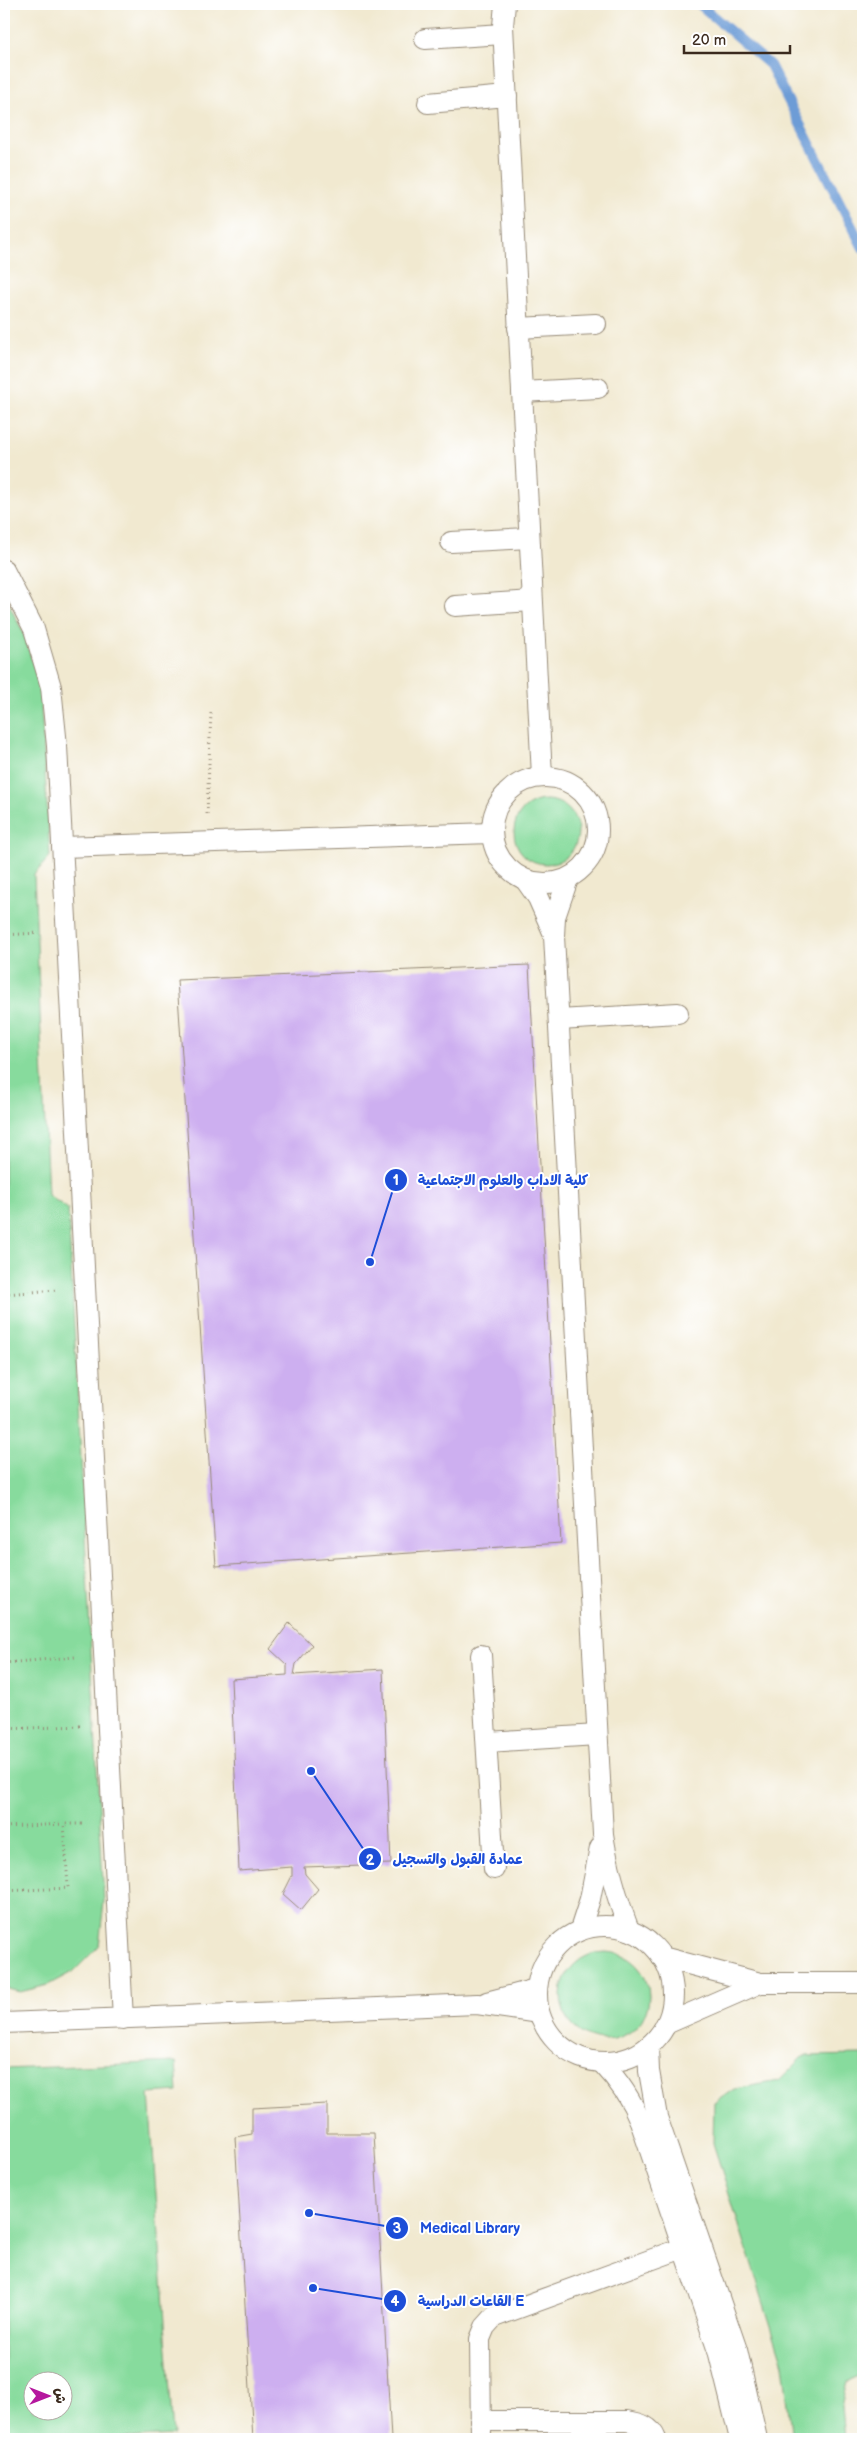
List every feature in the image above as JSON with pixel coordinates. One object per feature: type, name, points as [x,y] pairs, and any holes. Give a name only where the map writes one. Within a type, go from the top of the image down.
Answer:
[{"type":"lane","points":[[505,4],[503,34],[542,776]]},
{"type":"lane","points":[[425,39],[503,34]]},
{"type":"lane","points":[[428,103],[507,96]]},
{"type":"lane","points":[[518,328],[596,324]]},
{"type":"lane","points":[[522,392],[598,388]]},
{"type":"lane","points":[[451,542],[529,538]]},
{"type":"lane","points":[[4,570],[34,630],[51,687],[57,746],[123,2019]]},
{"type":"lane","points":[[455,606],[532,601]]},
{"type":"lane","points":[[542,776],[562,778],[580,789],[593,807],[599,827],[596,848],[584,866],[568,879],[547,884],[526,881],[508,870],[496,853],[491,833],[494,812],[504,794],[521,781],[542,776]]},
{"type":"lane","points":[[62,847],[491,833]]},
{"type":"lane","points":[[568,879],[555,917],[554,936],[597,1735],[603,1834],[614,1891],[629,1930]]},
{"type":"lane","points":[[526,881],[538,898],[554,936]]},
{"type":"lane","points":[[559,1020],[678,1013]]},
{"type":"lane","points":[[481,1655],[494,1869]]},
{"type":"lane","points":[[487,1742],[597,1735]]},
{"type":"lane","points":[[580,1930],[592,1891],[603,1834]]},
{"type":"lane","points":[[596,1926],[613,1926],[629,1930],[648,1941],[662,1957],[671,1978],[672,2002],[666,2024],[648,2048],[634,2056],[618,2062],[602,2063],[581,2059],[562,2048],[548,2032],[539,2013],[536,1989],[543,1964],[558,1944],[580,1930],[596,1926]]},
{"type":"lane","points":[[662,1957],[760,1983],[863,1983]]},
{"type":"lane","points":[[666,2024],[760,1983]]},
{"type":"lane","points":[[477,2004],[536,1989]]},
{"type":"lane","points":[[4,2023],[477,2004],[539,2013]]},
{"type":"lane","points":[[648,2048],[651,2086],[657,2117],[738,2350],[757,2439]]},
{"type":"lane","points":[[602,2063],[618,2080],[631,2100],[719,2354],[740,2439]]},
{"type":"lane","points":[[656,2439],[654,2432],[642,2423],[560,2430],[480,2430],[480,2339],[485,2327],[494,2318],[683,2248]]},
{"type":"path","points":[[206,797],[211,712]]},
{"type":"path","points":[[4,934],[67,932]]},
{"type":"path","points":[[4,1294],[85,1288]]},
{"type":"path","points":[[4,1662],[105,1655]]},
{"type":"path","points":[[4,1730],[108,1724]]},
{"type":"path","points":[[4,1892],[68,1888],[64,1824]]},
{"type":"path","points":[[4,1827],[113,1824]]},
{"type":"green space","points":[[4,595],[24,634],[40,687],[50,856],[34,875],[48,1195],[68,1209],[104,1902],[99,1946],[74,1971],[48,1985],[20,1992],[4,1988]]},
{"type":"green space","points":[[546,800],[564,806],[572,814],[578,832],[572,850],[564,858],[546,864],[528,858],[520,850],[514,832],[520,814],[528,806]]},
{"type":"green space","points":[[605,1952],[622,1955],[636,1965],[646,1979],[649,1996],[646,2013],[636,2027],[622,2037],[605,2040],[588,2037],[574,2027],[564,2013],[561,1996],[564,1979],[574,1965],[588,1955]]},
{"type":"green space","points":[[863,2055],[863,2373],[848,2382],[842,2406],[845,2439],[792,2439],[783,2364],[713,2143],[714,2103],[734,2089],[779,2081],[804,2056]]},
{"type":"green space","points":[[176,2062],[178,2092],[149,2094],[173,2435],[106,2439],[4,2439],[4,2069]]},
{"type":"building","points":[[529,965],[561,1543],[216,1566],[177,980]]},
{"type":"building","points":[[289,1623],[312,1645],[296,1664],[294,1675],[383,1669],[391,1864],[304,1867],[305,1874],[318,1889],[301,1910],[283,1894],[292,1876],[292,1867],[239,1871],[231,1679],[287,1675],[287,1665],[270,1649]]},
{"type":"building","points":[[327,2104],[327,2133],[374,2133],[391,2439],[253,2439],[235,2137],[252,2134],[252,2108]]},
{"type":"waterway","points":[[699,4],[770,65],[863,248]]},
{"type":"place","name":"كلية الاداب والعلوم الاجتماعية","points":[[370,1262]]},
{"type":"place","name":"عمادة القبول والتسجيل","points":[[311,1771]]},
{"type":"place","name":"Medical Library","points":[[309,2213]]},
{"type":"place","name":"القاعات الدراسية E","points":[[313,2288]]}]
